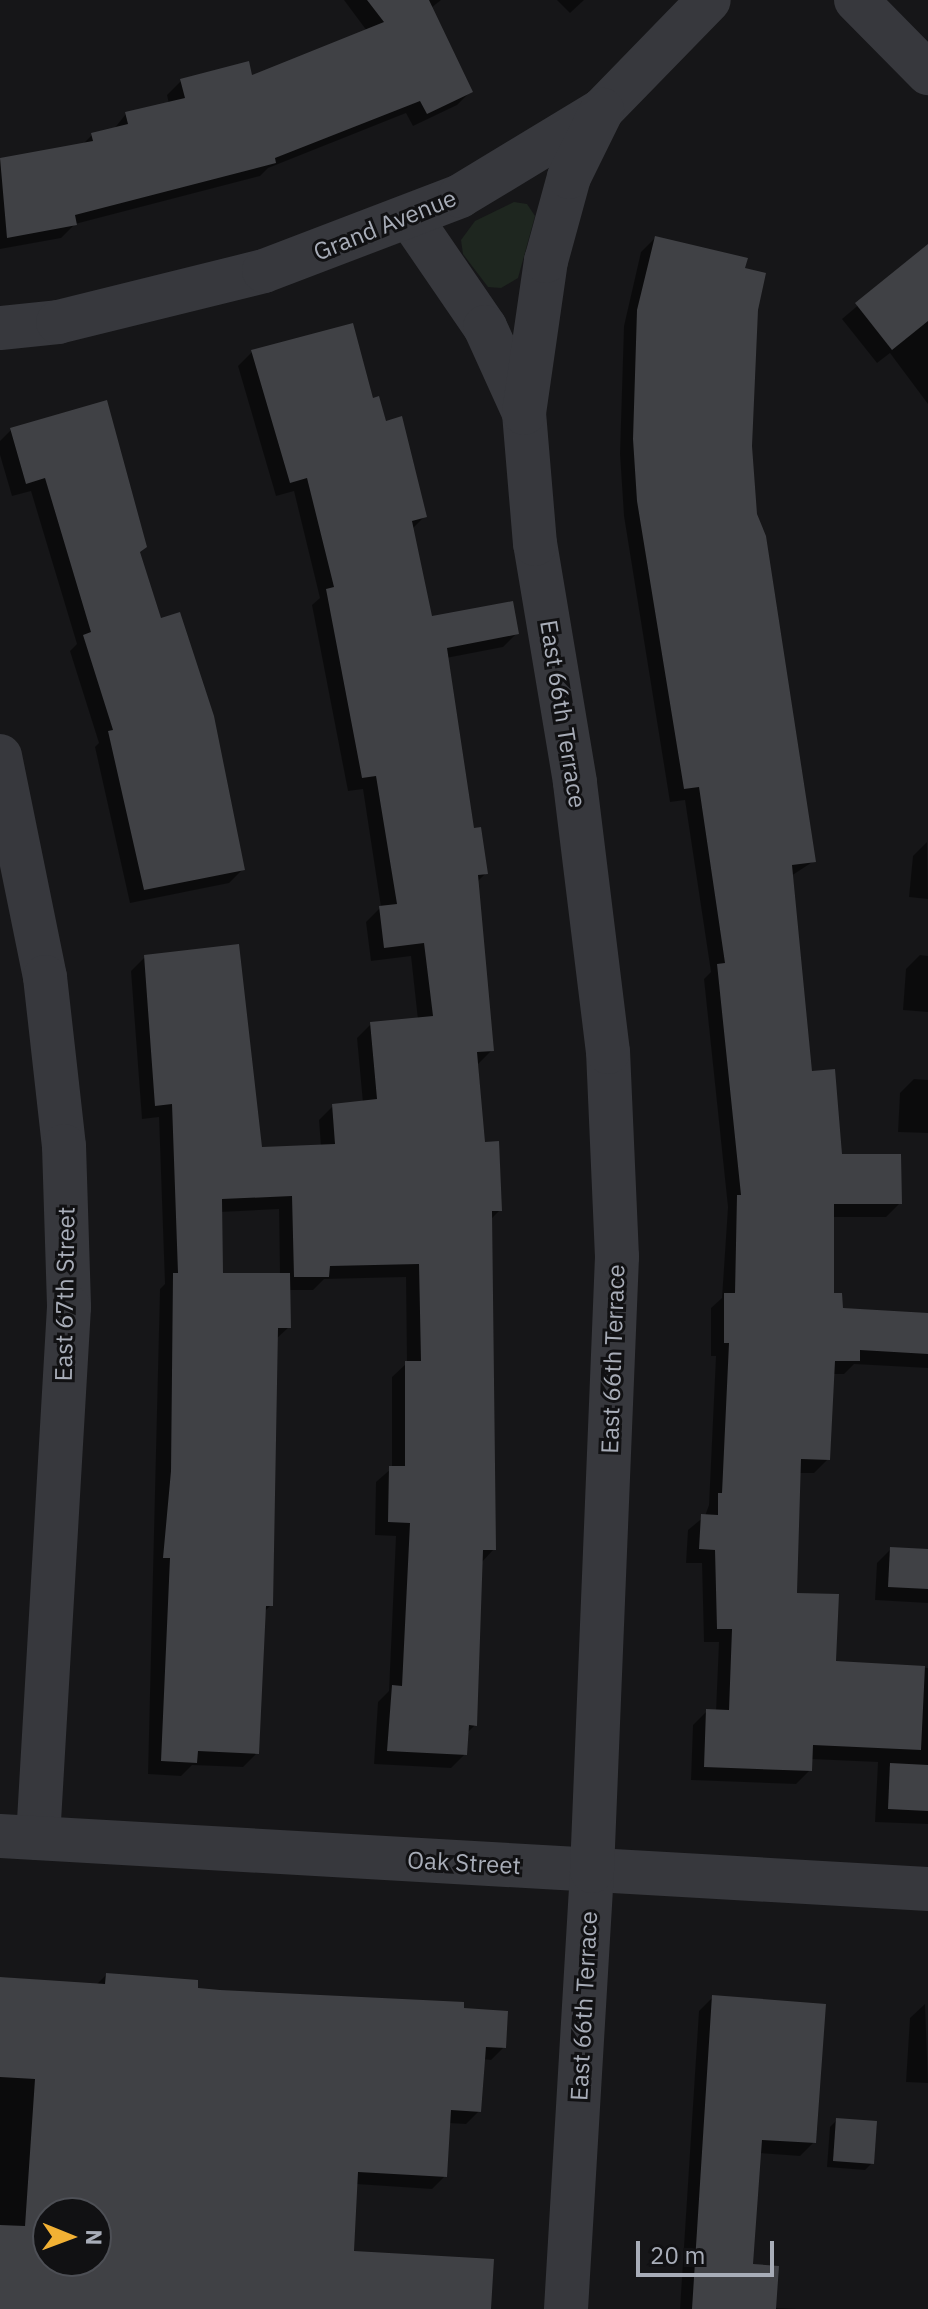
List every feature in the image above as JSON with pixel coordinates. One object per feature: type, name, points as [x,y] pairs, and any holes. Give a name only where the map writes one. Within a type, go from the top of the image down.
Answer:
[{"type":"street","name":"Grand Avenue","points":[[0,328],[58,322],[264,271],[411,219],[460,196],[602,110],[709,0]]},
{"type":"street","points":[[856,0],[928,73]]},
{"type":"street","name":"East 66th Terrace","points":[[566,2309],[592,1871],[617,1257],[608,1052],[575,782],[535,544],[524,413],[546,261],[569,177],[602,110]]},
{"type":"street","name":"East 66th Terrace","points":[[411,219],[485,327],[524,413]]},
{"type":"street","name":"East 67th Street","points":[[0,756],[45,977],[64,1146],[69,1307],[19,1837]]},
{"type":"street","name":"Oak Street","points":[[19,1837],[928,1889]]},
{"type":"shaded area","points":[[514,202],[527,204],[535,216],[518,278],[501,288],[488,287],[463,254],[461,240],[475,221]]},
{"type":"building","points":[[367,0],[429,0],[473,92],[427,114],[420,101],[275,158],[276,163],[75,215],[77,225],[7,238],[0,158],[93,141],[91,133],[128,124],[125,112],[185,98],[180,79],[249,61],[252,75],[384,22]]},
{"type":"building","points":[[655,236],[748,258],[745,268],[766,273],[758,310],[752,446],[757,514],[766,536],[816,862],[792,865],[812,1071],[835,1069],[842,1154],[901,1154],[902,1204],[834,1204],[834,1293],[842,1293],[843,1308],[928,1313],[928,1354],[860,1350],[860,1361],[835,1361],[830,1460],[801,1459],[797,1593],[839,1594],[836,1661],[925,1666],[921,1750],[813,1745],[812,1771],[704,1767],[706,1709],[729,1710],[732,1629],[717,1629],[715,1550],[699,1549],[701,1514],[718,1515],[718,1493],[722,1493],[729,1343],[724,1343],[724,1293],[735,1293],[737,1195],[741,1195],[717,964],[725,963],[699,787],[684,789],[637,501],[633,439],[637,310]]},
{"type":"building","points":[[928,244],[928,321],[892,350],[855,303]]},
{"type":"building","points":[[353,323],[373,398],[379,396],[386,421],[402,416],[427,517],[412,521],[432,616],[513,601],[519,634],[447,648],[474,828],[481,827],[488,874],[478,875],[494,1051],[477,1052],[485,1142],[499,1141],[502,1211],[492,1211],[496,1550],[483,1550],[477,1726],[469,1725],[467,1755],[387,1751],[392,1685],[402,1686],[410,1523],[388,1522],[389,1466],[405,1466],[405,1361],[421,1361],[419,1264],[330,1266],[329,1277],[294,1277],[292,1196],[222,1199],[223,1273],[290,1273],[291,1328],[278,1328],[273,1606],[266,1606],[259,1754],[198,1751],[197,1763],[161,1761],[170,1558],[163,1558],[171,1471],[173,1273],[178,1273],[172,1104],[155,1106],[144,955],[239,944],[262,1147],[335,1144],[332,1104],[377,1099],[370,1022],[433,1016],[424,943],[384,948],[379,906],[397,904],[376,776],[362,778],[326,589],[334,587],[307,478],[290,483],[251,350]]},
{"type":"building","points":[[107,400],[147,547],[140,552],[161,618],[180,612],[214,716],[245,870],[144,890],[108,731],[113,730],[83,635],[91,632],[45,478],[26,484],[10,428]]},
{"type":"building","points":[[890,1547],[928,1549],[928,1589],[888,1587]]},
{"type":"building","points":[[890,1763],[928,1765],[928,1811],[888,1809]]},
{"type":"building","points":[[106,1973],[198,1980],[198,1988],[464,2002],[464,2008],[508,2011],[506,2048],[486,2047],[481,2112],[451,2110],[447,2177],[358,2172],[354,2251],[494,2259],[491,2309],[0,2309],[0,2225],[25,2226],[35,2079],[0,2077],[0,1977],[105,1984]]},
{"type":"building","points":[[712,1995],[826,2004],[816,2143],[762,2140],[753,2264],[779,2266],[776,2309],[692,2309]]},
{"type":"building","points":[[836,2118],[877,2121],[874,2164],[833,2161]]}]
